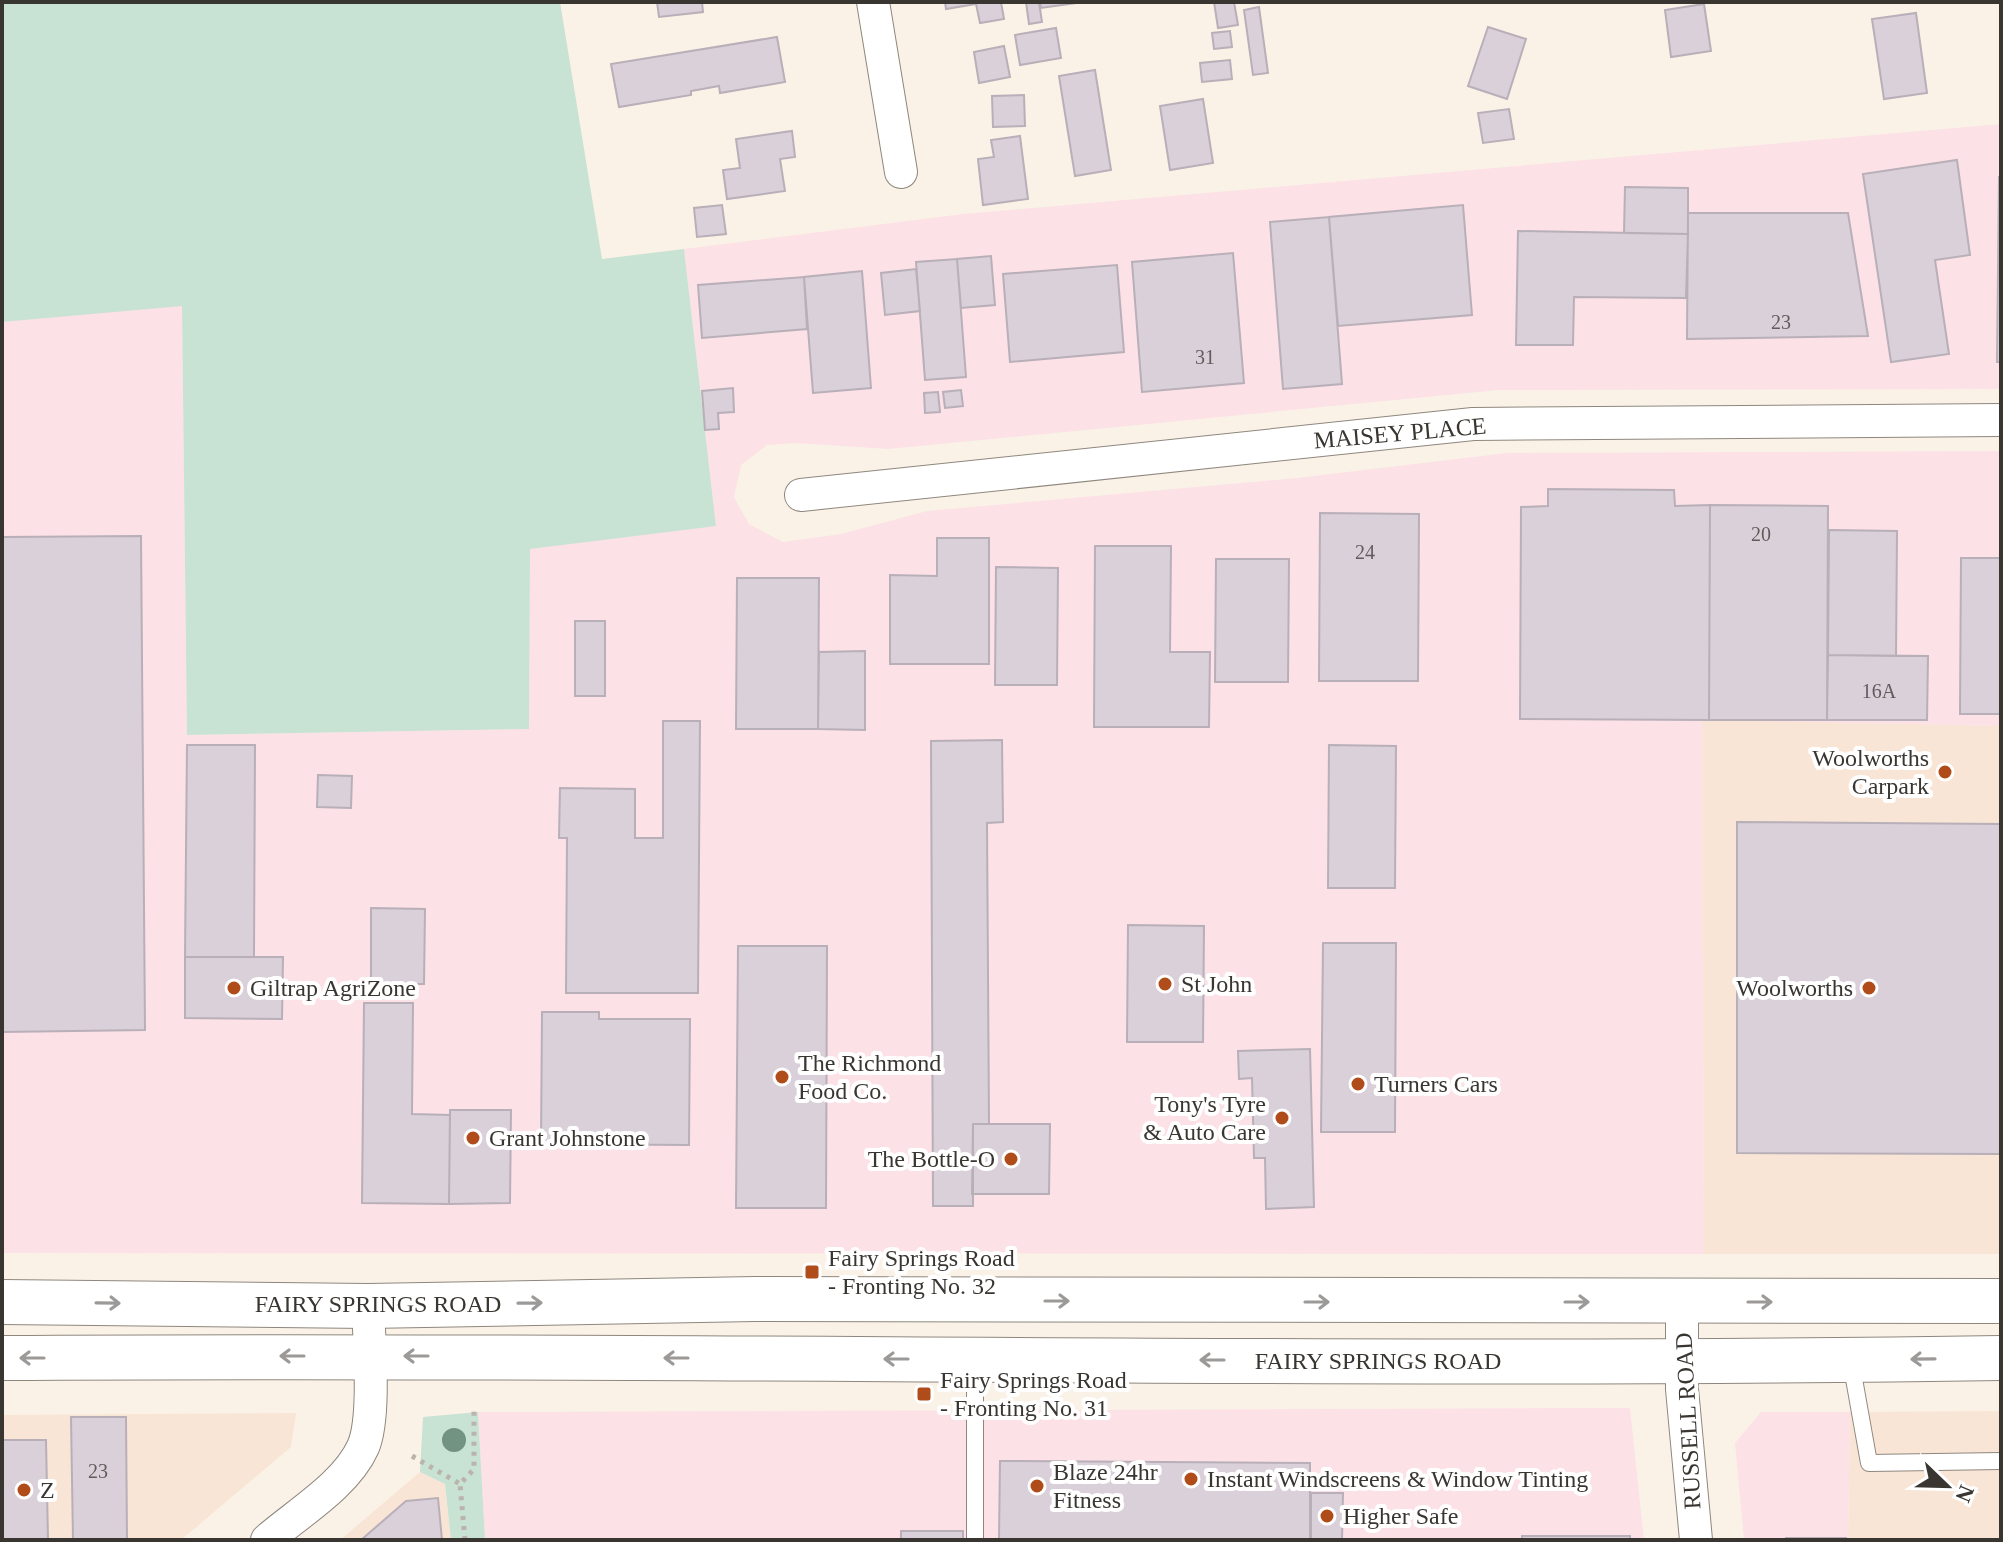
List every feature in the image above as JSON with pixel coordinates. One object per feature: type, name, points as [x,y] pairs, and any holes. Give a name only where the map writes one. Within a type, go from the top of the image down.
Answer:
[{"type":"highway","name":"FAIRY SPRINGS ROAD","points":[[2,1302],[368,1306],[755,1299],[2001,1301]]},
{"type":"highway","points":[[754,1358],[755,1299]]},
{"type":"highway","name":"FAIRY SPRINGS ROAD","points":[[2,1358],[370,1356],[1682,1362],[2001,1358]]},
{"type":"street","points":[[873,2],[901,172]]},
{"type":"street","name":"MAISEY PLACE","points":[[801,495],[1473,424],[2001,420]]},
{"type":"street","name":"RUSSELL ROAD","points":[[1682,1302],[1682,1362],[1696,1540]]},
{"type":"street","points":[[267,1540],[352,1466],[365,1444],[370,1356],[368,1306]]},
{"type":"lane","points":[[975,1540],[976,1359]]},
{"type":"lane","points":[[1850,1360],[1869,1463],[2001,1461]]},
{"type":"path","points":[[465,1540],[460,1484],[474,1469],[474,1406]]},
{"type":"path","points":[[412,1456],[460,1484]]},
{"type":"shaded area","points":[[2001,124],[2001,389],[1499,390],[888,449],[797,443],[767,445],[741,465],[734,497],[749,524],[783,542],[841,534],[927,511],[1297,478],[1507,453],[2001,451],[2001,726],[1702,720],[1704,1254],[2,1253],[2,322],[182,305],[187,735],[529,729],[530,549],[716,525],[684,249],[963,214]]},
{"type":"shaded area","points":[[1702,719],[2001,726],[2001,1254],[1704,1254]]},
{"type":"shaded area","points":[[1630,1408],[1644,1540],[485,1540],[478,1412]]},
{"type":"shaded area","points":[[2001,1411],[2001,1540],[1848,1540],[1850,1412]]},
{"type":"shaded area","points":[[1761,1412],[1850,1412],[1848,1540],[1744,1540],[1735,1443]]},
{"type":"shaded area","points":[[296,1413],[291,1447],[181,1540],[2,1540],[2,1415]]},
{"type":"shaded area","points":[[420,1472],[445,1484],[451,1540],[340,1540]]},
{"type":"green space","points":[[2,2],[560,2],[602,259],[684,249],[716,526],[530,549],[529,729],[187,735],[182,306],[2,322]]},
{"type":"green space","points":[[478,1412],[485,1540],[451,1540],[445,1484],[420,1472],[423,1417]]},
{"type":"building","points":[[657,2],[702,2],[703,12],[659,17]]},
{"type":"building","points":[[945,2],[1001,2],[1004,19],[980,23],[976,4],[946,9]]},
{"type":"building","points":[[1026,2],[1039,2],[1042,22],[1029,24]]},
{"type":"building","points":[[1040,2],[1084,2],[1041,8]]},
{"type":"building","points":[[1214,2],[1234,2],[1238,25],[1218,28]]},
{"type":"building","points":[[1704,4],[1711,51],[1671,57],[1665,10]]},
{"type":"building","points":[[1259,7],[1268,73],[1253,75],[1244,10]]},
{"type":"building","points":[[1916,13],[1927,93],[1884,99],[1872,19]]},
{"type":"building","points":[[1488,27],[1526,39],[1507,99],[1468,86]]},
{"type":"building","points":[[1056,28],[1061,58],[1020,65],[1015,35]]},
{"type":"building","points":[[1230,31],[1232,47],[1214,49],[1212,33]]},
{"type":"building","points":[[777,37],[785,82],[720,93],[719,86],[691,91],[691,95],[619,107],[611,64]]},
{"type":"building","points":[[1004,46],[1010,77],[979,83],[974,52]]},
{"type":"building","points":[[1230,60],[1232,79],[1202,82],[1200,63]]},
{"type":"building","points":[[1095,70],[1111,170],[1075,176],[1059,76]]},
{"type":"building","points":[[1024,95],[1025,126],[993,127],[992,96]]},
{"type":"building","points":[[1203,99],[1213,163],[1170,170],[1160,106]]},
{"type":"building","points":[[1509,109],[1514,139],[1483,143],[1478,113]]},
{"type":"building","points":[[792,131],[795,157],[780,159],[785,191],[727,199],[723,170],[740,168],[736,139]]},
{"type":"building","points":[[1020,136],[1028,199],[983,205],[978,159],[994,157],[991,140]]},
{"type":"building","points":[[1957,160],[1970,255],[1935,260],[1949,354],[1891,362],[1863,174]]},
{"type":"building","points":[[1999,177],[2001,362],[1997,362]]},
{"type":"building","points":[[1625,187],[1688,188],[1688,234],[1624,233]]},
{"type":"building","points":[[722,205],[726,234],[697,237],[694,208]]},
{"type":"building","points":[[1463,205],[1472,315],[1338,326],[1329,217]]},
{"type":"building","points":[[1688,213],[1848,213],[1868,336],[1687,339]]},
{"type":"building","points":[[1329,217],[1342,384],[1283,389],[1270,222]]},
{"type":"building","points":[[1518,231],[1688,234],[1686,298],[1574,297],[1573,345],[1516,345]]},
{"type":"building","points":[[1233,253],[1244,383],[1142,392],[1132,262]]},
{"type":"building","points":[[991,256],[995,305],[961,308],[957,259]]},
{"type":"building","points":[[957,259],[966,377],[925,380],[916,262]]},
{"type":"building","points":[[1117,265],[1124,352],[1010,362],[1003,274]]},
{"type":"building","points":[[916,269],[920,311],[885,315],[881,273]]},
{"type":"building","points":[[862,271],[871,388],[813,393],[804,277]]},
{"type":"building","points":[[804,277],[807,329],[702,338],[698,285]]},
{"type":"building","points":[[733,388],[734,412],[718,413],[719,429],[705,430],[702,391]]},
{"type":"building","points":[[961,390],[963,406],[945,408],[943,392]]},
{"type":"building","points":[[938,392],[940,412],[925,413],[924,393]]},
{"type":"building","points":[[1548,489],[1674,490],[1675,506],[1710,505],[1709,720],[1520,719],[1521,507],[1548,506]]},
{"type":"building","points":[[1710,505],[1828,506],[1827,720],[1709,720]]},
{"type":"building","points":[[1320,513],[1419,514],[1418,681],[1319,681]]},
{"type":"building","points":[[1829,530],[1897,531],[1896,656],[1828,655]]},
{"type":"building","points":[[141,536],[145,1030],[2,1032],[2,537]]},
{"type":"building","points":[[937,538],[989,538],[989,664],[890,664],[890,575],[937,576]]},
{"type":"building","points":[[1095,546],[1171,546],[1170,652],[1210,652],[1209,727],[1094,727]]},
{"type":"building","points":[[1961,558],[2001,558],[2001,714],[1960,714]]},
{"type":"building","points":[[1216,559],[1289,559],[1288,682],[1215,682]]},
{"type":"building","points":[[996,567],[1058,568],[1057,685],[995,685]]},
{"type":"building","points":[[737,578],[819,578],[818,729],[736,729]]},
{"type":"building","points":[[575,621],[605,621],[605,696],[575,696]]},
{"type":"building","points":[[865,651],[865,730],[818,729],[819,652]]},
{"type":"building","points":[[1828,655],[1928,656],[1927,720],[1827,720]]},
{"type":"building","points":[[663,721],[700,721],[698,993],[566,993],[567,838],[559,838],[560,788],[635,789],[635,838],[663,838]]},
{"type":"building","points":[[1002,740],[1003,822],[987,823],[989,1124],[973,1124],[973,1206],[933,1206],[931,741]]},
{"type":"building","points":[[187,745],[255,745],[254,957],[185,957]]},
{"type":"building","points":[[1329,745],[1396,746],[1395,888],[1328,888]]},
{"type":"building","points":[[318,775],[352,776],[351,808],[317,807]]},
{"type":"building","name":"Woolworths","points":[[1737,822],[2001,824],[2001,1154],[1737,1153]]},
{"type":"building","points":[[371,908],[425,909],[424,984],[371,984]]},
{"type":"building","name":"St John","points":[[1128,925],[1204,926],[1203,1042],[1127,1042]]},
{"type":"building","name":"Turners Cars","points":[[1323,943],[1396,943],[1395,1132],[1321,1132]]},
{"type":"building","name":"The Richmond Food Co.","points":[[738,946],[827,946],[826,1208],[736,1208]]},
{"type":"building","name":"Giltrap AgriZone","points":[[185,957],[283,957],[282,1019],[185,1018]]},
{"type":"building","points":[[364,1003],[413,1003],[412,1114],[450,1115],[449,1204],[362,1203]]},
{"type":"building","points":[[542,1012],[599,1012],[599,1019],[690,1019],[689,1145],[541,1144]]},
{"type":"building","name":"Tony's Tyre & Auto Care","points":[[1310,1049],[1314,1207],[1266,1209],[1265,1158],[1254,1158],[1252,1078],[1239,1079],[1238,1051]]},
{"type":"building","points":[[450,1110],[511,1110],[510,1203],[449,1204]]},
{"type":"building","name":"The Bottle-O","points":[[973,1124],[1050,1124],[1049,1194],[972,1194]]},
{"type":"building","points":[[71,1417],[126,1417],[127,1540],[73,1540]]},
{"type":"building","name":"Z","points":[[2,1440],[46,1440],[48,1540],[2,1540]]},
{"type":"building","points":[[1000,1461],[1310,1463],[1310,1540],[999,1540]]},
{"type":"building","name":"Higher Safe","points":[[1311,1493],[1343,1493],[1342,1540],[1311,1540]]},
{"type":"building","points":[[438,1498],[442,1540],[361,1540],[406,1501]]},
{"type":"building","points":[[901,1531],[963,1531],[963,1540],[901,1540]]},
{"type":"building","points":[[1522,1536],[1630,1536],[1630,1540],[1522,1540]]},
{"type":"building","points":[[1846,1538],[1846,1540],[1786,1540]]},
{"type":"place","name":"Woolworths Carpark","points":[[1945,772]]},
{"type":"place","name":"St John","points":[[1165,984]]},
{"type":"place","name":"Giltrap AgriZone","points":[[234,988]]},
{"type":"place","name":"Woolworths","points":[[1869,988]]},
{"type":"place","name":"The Richmond Food Co.","points":[[782,1077]]},
{"type":"place","name":"Turners Cars","points":[[1358,1084]]},
{"type":"place","name":"Tony's Tyre & Auto Care","points":[[1282,1118]]},
{"type":"place","name":"Grant Johnstone","points":[[473,1138]]},
{"type":"place","name":"The Bottle-O","points":[[1011,1159]]},
{"type":"place","name":"Fairy Springs Road - Fronting No. 32","points":[[812,1272]]},
{"type":"place","name":"Fairy Springs Road - Fronting No. 31","points":[[924,1394]]},
{"type":"place","name":"Instant Windscreens & Window Tinting","points":[[1191,1479]]},
{"type":"place","name":"Blaze 24hr Fitness","points":[[1037,1486]]},
{"type":"place","name":"Z","points":[[24,1490]]},
{"type":"place","name":"Higher Safe","points":[[1327,1516]]}]
